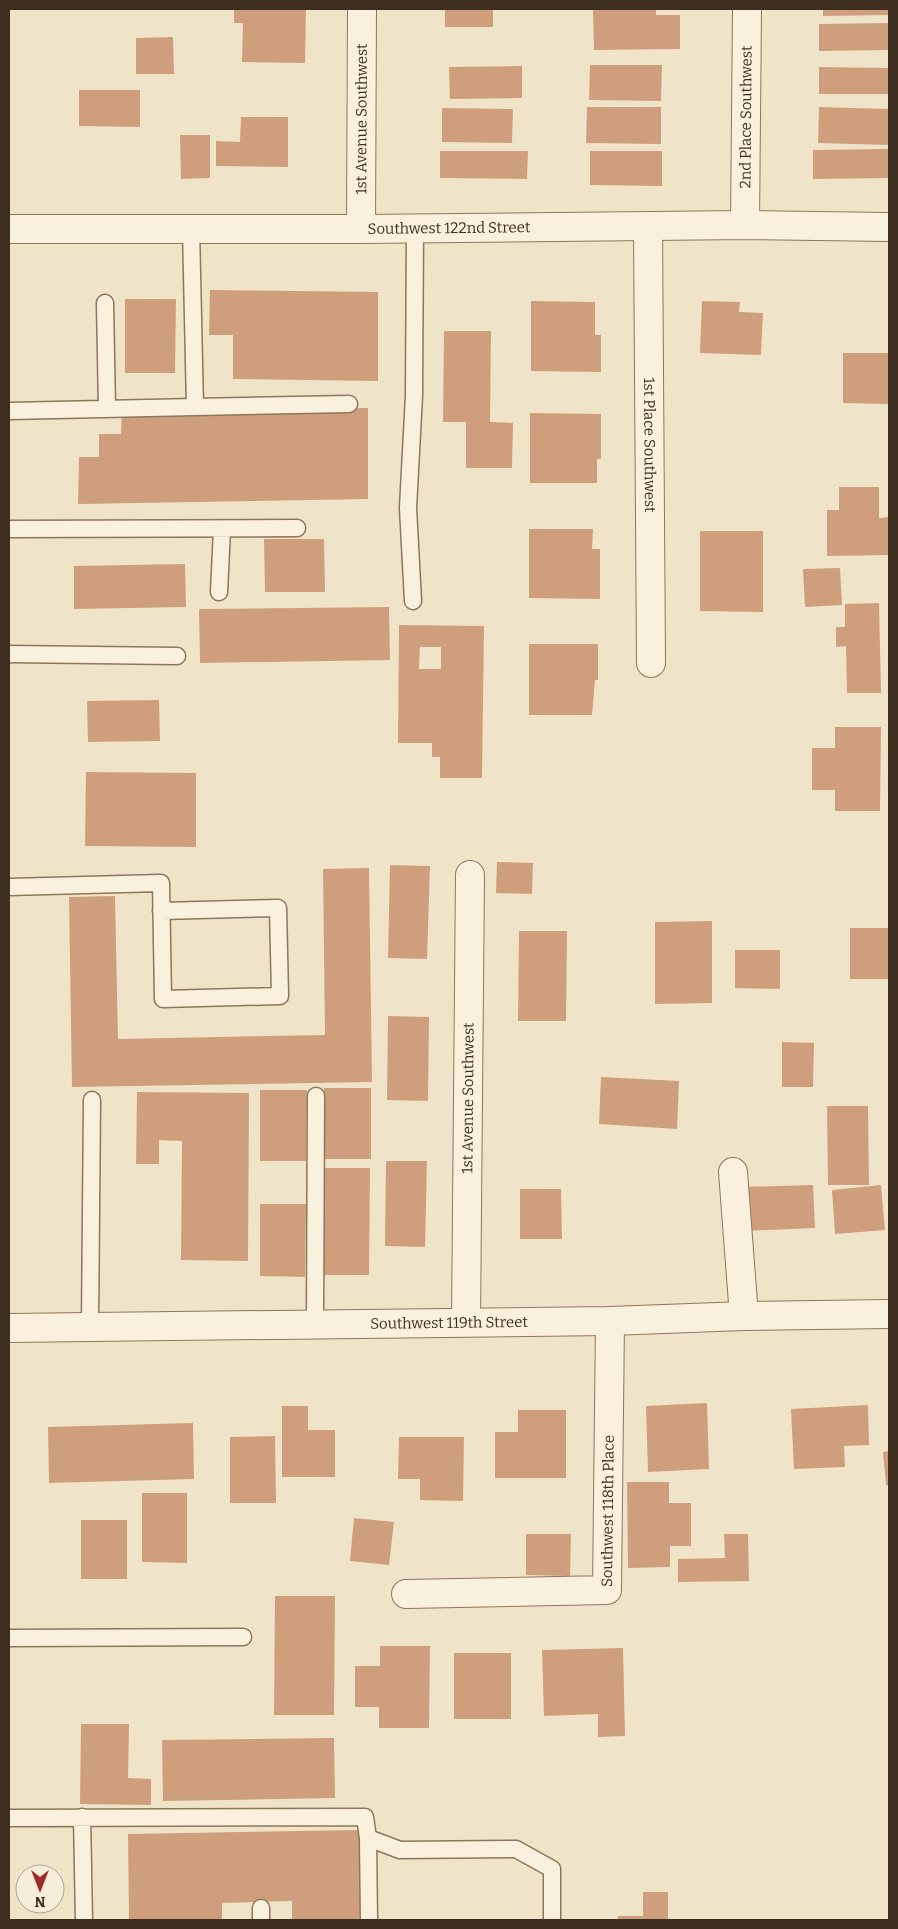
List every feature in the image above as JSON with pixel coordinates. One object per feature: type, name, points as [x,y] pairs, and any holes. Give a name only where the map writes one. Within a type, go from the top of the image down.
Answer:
[{"type":"street","name":"1st Avenue Southwest","points":[[361,229],[362,9]]},
{"type":"street","name":"2nd Place Southwest","points":[[745,225],[747,9]]},
{"type":"street","name":"Southwest 122nd Street","points":[[9,229],[361,229],[745,225],[889,227]]},
{"type":"street","name":"1st Place Southwest","points":[[648,226],[650,663]]},
{"type":"street","name":"1st Avenue Southwest","points":[[466,1322],[470,875]]},
{"type":"street","points":[[733,1172],[744,1316]]},
{"type":"street","name":"Southwest 119th Street","points":[[9,1328],[610,1321],[744,1316],[889,1314]]},
{"type":"street","name":"Southwest 118th Place","points":[[406,1594],[607,1590],[610,1321]]},
{"type":"lane","points":[[413,601],[408,508],[414,395],[414,228]]},
{"type":"lane","points":[[191,229],[195,407]]},
{"type":"lane","points":[[104,303],[107,409]]},
{"type":"lane","points":[[9,411],[349,404]]},
{"type":"lane","points":[[9,529],[297,528]]},
{"type":"lane","points":[[218,592],[222,529]]},
{"type":"lane","points":[[9,654],[177,656]]},
{"type":"lane","points":[[9,887],[161,883],[161,911],[164,999],[280,996],[278,908],[161,911]]},
{"type":"lane","points":[[315,1324],[316,1096]]},
{"type":"lane","points":[[90,1327],[92,1100]]},
{"type":"lane","points":[[9,1638],[243,1637]]},
{"type":"lane","points":[[82,1817],[84,1920]]},
{"type":"lane","points":[[9,1818],[365,1817],[368,1838],[369,1920]]},
{"type":"lane","points":[[368,1838],[400,1850],[516,1849],[552,1869],[552,1920]]},
{"type":"building","points":[[234,9],[306,9],[305,63],[242,62],[243,23],[234,23]]},
{"type":"building","points":[[445,9],[493,9],[493,27],[445,27]]},
{"type":"building","points":[[593,9],[656,9],[656,15],[680,15],[680,49],[594,50]]},
{"type":"building","points":[[823,9],[889,9],[889,15],[823,16]]},
{"type":"building","points":[[889,23],[889,50],[819,51],[819,24]]},
{"type":"building","points":[[173,37],[174,74],[136,74],[136,38]]},
{"type":"building","points":[[590,65],[662,65],[661,101],[589,100]]},
{"type":"building","points":[[522,66],[522,98],[450,99],[449,67]]},
{"type":"building","points":[[819,67],[889,68],[889,94],[819,94]]},
{"type":"building","points":[[79,90],[140,90],[140,127],[79,126]]},
{"type":"building","points":[[587,107],[661,107],[661,144],[586,143]]},
{"type":"building","points":[[819,107],[889,109],[889,145],[818,143]]},
{"type":"building","points":[[442,108],[513,109],[512,143],[442,142]]},
{"type":"building","points":[[241,117],[288,117],[288,167],[216,166],[216,141],[240,142]]},
{"type":"building","points":[[180,135],[210,135],[210,178],[181,179]]},
{"type":"building","points":[[889,149],[889,178],[813,179],[813,150]]},
{"type":"building","points":[[440,151],[528,151],[527,179],[440,178]]},
{"type":"building","points":[[590,151],[662,151],[662,186],[590,185]]},
{"type":"building","points":[[210,290],[378,292],[378,381],[233,379],[233,335],[209,335]]},
{"type":"building","points":[[125,299],[176,299],[175,373],[125,373]]},
{"type":"building","points":[[531,301],[595,302],[595,335],[601,335],[601,372],[531,371]]},
{"type":"building","points":[[702,301],[740,302],[739,312],[763,313],[761,355],[700,353]]},
{"type":"building","points":[[444,331],[491,331],[490,422],[513,423],[512,468],[466,468],[466,422],[443,422]]},
{"type":"building","points":[[843,353],[889,353],[889,404],[843,403]]},
{"type":"building","points":[[368,408],[368,499],[78,504],[79,457],[99,457],[99,434],[121,434],[122,411]]},
{"type":"building","points":[[530,413],[601,414],[601,459],[597,459],[597,483],[530,483]]},
{"type":"building","points":[[839,487],[879,487],[879,518],[889,517],[889,555],[827,556],[827,510],[839,510]]},
{"type":"building","points":[[529,529],[593,529],[592,549],[600,549],[600,599],[529,598]]},
{"type":"building","points":[[700,531],[763,531],[763,612],[700,611]]},
{"type":"building","points":[[264,539],[324,539],[325,592],[265,592]]},
{"type":"building","points":[[185,564],[186,607],[74,609],[74,566]]},
{"type":"building","points":[[840,568],[842,605],[805,607],[803,569]]},
{"type":"building","points":[[879,603],[881,693],[847,693],[846,646],[836,647],[836,627],[845,627],[845,604]]},
{"type":"building","points":[[389,607],[390,660],[200,663],[199,609]]},
{"type":"building","points":[[399,625],[484,626],[482,778],[440,778],[440,757],[432,757],[432,743],[398,743]],"holes":[[[420,647],[441,647],[441,669],[419,669]]]},
{"type":"building","points":[[529,644],[598,644],[598,680],[595,680],[592,715],[529,715]]},
{"type":"building","points":[[159,700],[160,741],[88,742],[87,701]]},
{"type":"building","points":[[835,727],[881,727],[880,811],[835,811],[835,790],[812,790],[812,748],[835,748]]},
{"type":"building","points":[[86,772],[196,773],[196,847],[85,846]]},
{"type":"building","points":[[497,862],[533,863],[532,894],[496,893]]},
{"type":"building","points":[[390,865],[430,866],[427,959],[388,958]]},
{"type":"building","points":[[369,868],[372,1082],[72,1087],[69,897],[115,896],[118,1039],[325,1035],[323,869]]},
{"type":"building","points":[[712,921],[712,1003],[655,1004],[655,922]]},
{"type":"building","points":[[850,928],[889,928],[889,979],[850,979]]},
{"type":"building","points":[[519,931],[567,931],[566,1021],[518,1021]]},
{"type":"building","points":[[735,950],[780,950],[780,989],[735,988]]},
{"type":"building","points":[[388,1016],[429,1017],[428,1101],[387,1100]]},
{"type":"building","points":[[782,1042],[814,1043],[813,1087],[782,1087]]},
{"type":"building","points":[[601,1077],[679,1081],[677,1129],[599,1124]]},
{"type":"building","points":[[324,1088],[371,1088],[371,1159],[323,1159]]},
{"type":"building","points":[[260,1090],[307,1090],[306,1161],[260,1161]]},
{"type":"building","points":[[137,1092],[249,1093],[248,1261],[181,1260],[182,1141],[159,1140],[159,1164],[136,1164]]},
{"type":"building","points":[[827,1106],[868,1106],[869,1185],[828,1185]]},
{"type":"building","points":[[386,1161],[427,1161],[425,1247],[385,1246]]},
{"type":"building","points":[[324,1168],[370,1168],[369,1275],[324,1275]]},
{"type":"building","points":[[813,1185],[815,1228],[742,1231],[740,1187]]},
{"type":"building","points":[[881,1185],[885,1230],[835,1234],[832,1190]]},
{"type":"building","points":[[520,1189],[561,1189],[562,1239],[520,1239]]},
{"type":"building","points":[[260,1204],[306,1204],[305,1277],[260,1276]]},
{"type":"building","points":[[707,1403],[709,1469],[648,1472],[646,1406]]},
{"type":"building","points":[[868,1405],[869,1445],[844,1446],[845,1467],[794,1469],[791,1409]]},
{"type":"building","points":[[282,1406],[308,1406],[308,1430],[335,1430],[335,1477],[282,1477]]},
{"type":"building","points":[[518,1410],[566,1410],[566,1478],[495,1478],[495,1432],[518,1432]]},
{"type":"building","points":[[193,1423],[194,1479],[49,1483],[48,1427]]},
{"type":"building","points":[[275,1436],[276,1503],[230,1503],[230,1437]]},
{"type":"building","points":[[399,1437],[464,1437],[463,1501],[420,1500],[420,1479],[398,1479]]},
{"type":"building","points":[[889,1451],[889,1485],[886,1485],[883,1452]]},
{"type":"building","points":[[627,1482],[669,1482],[669,1503],[691,1503],[691,1546],[670,1546],[670,1567],[628,1568]]},
{"type":"building","points":[[142,1493],[187,1493],[187,1563],[142,1562]]},
{"type":"building","points":[[354,1518],[394,1522],[389,1565],[350,1561]]},
{"type":"building","points":[[81,1520],[127,1520],[127,1579],[81,1579]]},
{"type":"building","points":[[526,1534],[571,1534],[570,1576],[526,1575]]},
{"type":"building","points":[[724,1534],[748,1534],[749,1581],[678,1582],[678,1559],[725,1558]]},
{"type":"building","points":[[275,1596],[335,1596],[334,1715],[274,1715]]},
{"type":"building","points":[[380,1646],[430,1646],[429,1728],[379,1728],[379,1707],[355,1707],[355,1666],[380,1666]]},
{"type":"building","points":[[623,1648],[625,1736],[598,1737],[598,1714],[544,1716],[542,1650]]},
{"type":"building","points":[[454,1653],[511,1653],[511,1719],[454,1719]]},
{"type":"building","points":[[81,1724],[129,1724],[128,1778],[151,1779],[151,1805],[80,1804]]},
{"type":"building","points":[[334,1738],[335,1798],[163,1801],[162,1740]]},
{"type":"building","points":[[360,1830],[361,1920],[292,1920],[292,1901],[222,1903],[222,1920],[129,1920],[128,1834]]},
{"type":"building","points":[[643,1892],[668,1892],[668,1920],[618,1920],[618,1916],[643,1916]]}]
